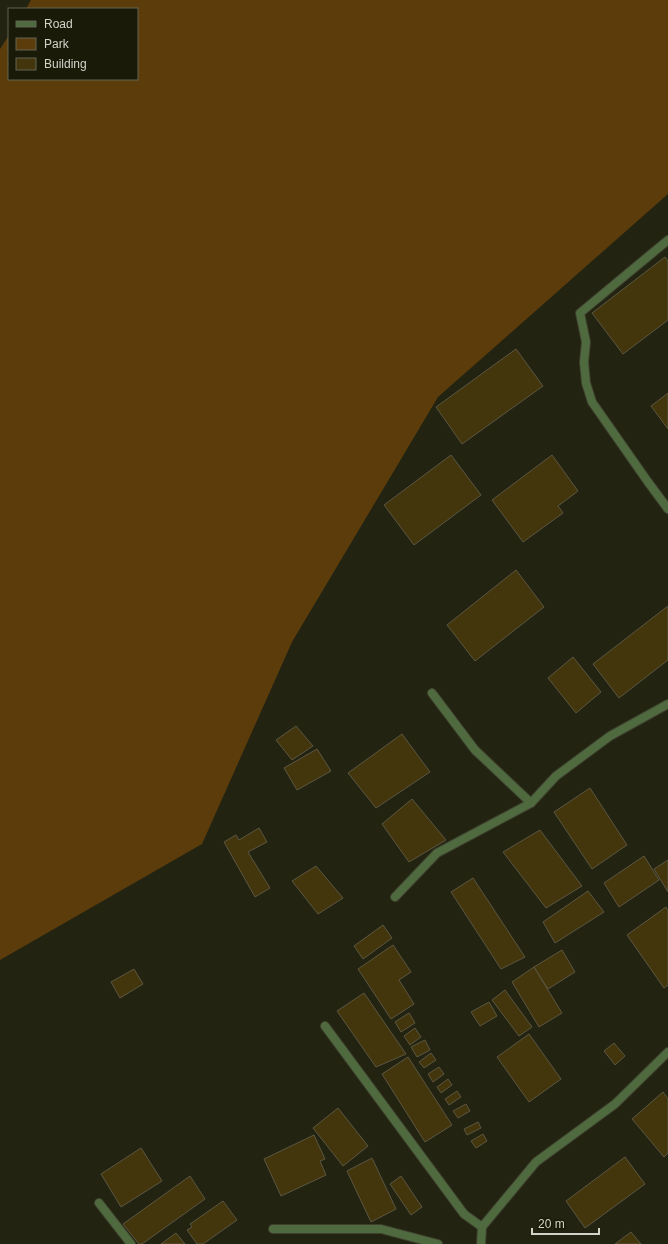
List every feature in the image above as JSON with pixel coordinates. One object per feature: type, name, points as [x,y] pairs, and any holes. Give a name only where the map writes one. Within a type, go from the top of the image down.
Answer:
[{"type":"street","points":[[668,240],[580,313],[586,342],[584,362],[586,383],[592,402],[668,509]]},
{"type":"street","points":[[432,693],[475,750],[531,803]]},
{"type":"street","points":[[395,897],[437,853],[531,803],[556,776],[610,736],[668,704]]},
{"type":"street","points":[[325,1026],[464,1214],[482,1227]]},
{"type":"street","points":[[481,1244],[482,1227],[536,1162],[615,1104],[668,1052]]},
{"type":"street","points":[[99,1203],[131,1244]]},
{"type":"street","points":[[273,1229],[381,1228],[438,1244]]},
{"type":"green space","points":[[31,0],[668,0],[668,194],[438,397],[292,642],[202,844],[0,960],[0,49],[8,37],[8,80],[138,80],[138,8],[27,8]]},
{"type":"building","points":[[665,257],[668,261],[668,320],[623,354],[592,313]]},
{"type":"building","points":[[516,349],[543,386],[462,444],[436,407]]},
{"type":"building","points":[[668,393],[668,429],[651,406]]},
{"type":"building","points":[[451,455],[481,495],[414,545],[384,505]]},
{"type":"building","points":[[552,455],[578,491],[558,506],[563,513],[523,542],[492,500]]},
{"type":"building","points":[[516,570],[544,607],[475,661],[447,625]]},
{"type":"building","points":[[668,606],[668,660],[619,698],[593,664]]},
{"type":"building","points":[[573,657],[601,692],[576,713],[548,678]]},
{"type":"building","points":[[296,726],[313,746],[292,760],[276,740]]},
{"type":"building","points":[[402,734],[430,772],[376,808],[348,773]]},
{"type":"building","points":[[317,749],[331,771],[297,790],[284,768]]},
{"type":"building","points":[[590,788],[627,845],[592,869],[554,812]]},
{"type":"building","points":[[412,799],[446,840],[409,862],[382,824]]},
{"type":"building","points":[[259,828],[267,842],[248,852],[270,888],[255,897],[224,842],[236,835],[239,840]]},
{"type":"building","points":[[540,830],[582,886],[546,908],[503,852]]},
{"type":"building","points":[[644,856],[659,880],[619,907],[604,883]]},
{"type":"building","points":[[668,860],[668,892],[654,869]]},
{"type":"building","points":[[316,866],[343,898],[318,914],[292,881]]},
{"type":"building","points":[[473,878],[525,957],[501,969],[451,892]]},
{"type":"building","points":[[588,891],[604,912],[555,943],[543,922]]},
{"type":"building","points":[[666,907],[668,911],[668,985],[664,988],[627,935]]},
{"type":"building","points":[[383,925],[392,938],[363,959],[354,946]]},
{"type":"building","points":[[393,945],[411,972],[399,980],[414,1004],[391,1019],[358,969]]},
{"type":"building","points":[[562,950],[575,972],[548,989],[534,967]]},
{"type":"building","points":[[534,967],[562,1013],[539,1027],[512,982]]},
{"type":"building","points":[[134,969],[143,984],[120,998],[111,982]]},
{"type":"building","points":[[505,990],[532,1027],[519,1036],[492,1000]]},
{"type":"building","points":[[364,993],[406,1054],[376,1067],[337,1011]]},
{"type":"building","points":[[489,1002],[497,1016],[480,1026],[471,1012]]},
{"type":"building","points":[[409,1013],[415,1023],[401,1032],[395,1022]]},
{"type":"building","points":[[415,1028],[421,1037],[410,1045],[404,1036]]},
{"type":"building","points":[[529,1034],[561,1079],[529,1102],[497,1057]]},
{"type":"building","points":[[425,1040],[430,1050],[417,1057],[411,1047]]},
{"type":"building","points":[[614,1043],[625,1056],[615,1065],[604,1051]]},
{"type":"building","points":[[431,1053],[436,1060],[424,1068],[419,1062]]},
{"type":"building","points":[[408,1057],[452,1125],[425,1142],[382,1074]]},
{"type":"building","points":[[439,1067],[444,1074],[433,1082],[428,1074]]},
{"type":"building","points":[[448,1079],[452,1085],[441,1093],[437,1087]]},
{"type":"building","points":[[457,1091],[461,1097],[449,1105],[445,1099]]},
{"type":"building","points":[[663,1092],[668,1099],[668,1153],[664,1157],[632,1119]]},
{"type":"building","points":[[466,1104],[470,1111],[458,1118],[453,1111]]},
{"type":"building","points":[[338,1108],[368,1146],[343,1166],[313,1128]]},
{"type":"building","points":[[478,1122],[481,1128],[467,1135],[464,1129]]},
{"type":"building","points":[[483,1134],[487,1141],[476,1148],[471,1141]]},
{"type":"building","points":[[314,1135],[325,1159],[320,1161],[326,1175],[281,1196],[264,1159]]},
{"type":"building","points":[[141,1148],[162,1181],[121,1207],[101,1174]]},
{"type":"building","points":[[625,1157],[645,1184],[585,1228],[566,1201]]},
{"type":"building","points":[[372,1158],[396,1209],[371,1222],[347,1171]]},
{"type":"building","points":[[190,1176],[205,1199],[142,1244],[139,1244],[123,1224]]},
{"type":"building","points":[[401,1176],[422,1207],[411,1215],[390,1184]]},
{"type":"building","points":[[223,1201],[237,1220],[203,1244],[197,1244],[187,1230],[192,1227],[190,1224]]},
{"type":"building","points":[[631,1232],[641,1244],[615,1244]]},
{"type":"building","points":[[176,1233],[185,1244],[161,1244]]}]
